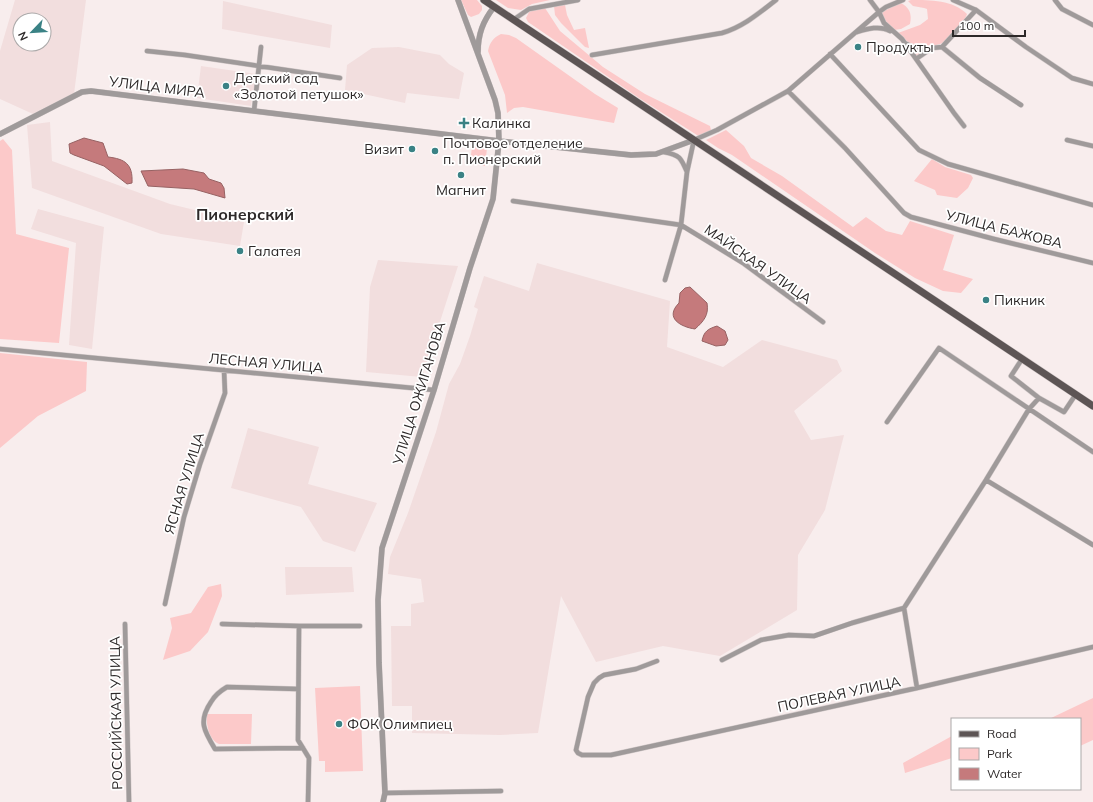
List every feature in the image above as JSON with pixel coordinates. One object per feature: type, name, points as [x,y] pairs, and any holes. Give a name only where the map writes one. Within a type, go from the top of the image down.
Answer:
[{"type":"main road","points":[[484,0],[1093,406]]},
{"type":"street","name":"УЛИЦА ОЖИГАНОВА","points":[[383,802],[385,793],[378,600],[382,548],[434,390],[470,268],[494,199],[499,141],[499,128],[495,100],[458,0]]},
{"type":"street","points":[[513,20],[529,8],[578,0]]},
{"type":"street","points":[[592,55],[722,33],[732,30],[747,22],[776,0]]},
{"type":"street","points":[[870,0],[879,12],[884,23],[905,43],[964,126]]},
{"type":"street","points":[[665,280],[681,225],[694,140],[717,130],[788,91],[879,12],[890,5],[903,0]]},
{"type":"street","points":[[953,0],[976,10],[1026,47],[1072,78],[1093,84]]},
{"type":"street","points":[[1055,0],[1062,9],[1093,25]]},
{"type":"street","points":[[479,56],[478,43],[481,29],[486,17],[494,7]]},
{"type":"street","points":[[905,43],[909,46],[925,49],[942,47],[976,10]]},
{"type":"street","points":[[855,32],[872,28],[887,29],[895,33]]},
{"type":"street","points":[[254,111],[261,47]]},
{"type":"street","points":[[942,47],[980,78],[1021,105]]},
{"type":"street","points":[[916,59],[932,48]]},
{"type":"street","points":[[147,51],[185,55],[340,78]]},
{"type":"street","points":[[830,54],[919,150],[948,164],[1093,205]]},
{"type":"street","name":"УЛИЦА МИРА","points":[[0,134],[82,92],[91,91],[499,141],[631,155],[648,155],[664,152],[694,140]]},
{"type":"street","name":"УЛИЦА БАЖОВА","points":[[788,91],[845,148],[910,217],[1093,263]]},
{"type":"street","points":[[1067,140],[1093,146]]},
{"type":"street","points":[[664,152],[675,154],[681,159],[688,172]]},
{"type":"street","points":[[513,201],[681,225]]},
{"type":"street","name":"МАЙСКАЯ УЛИЦА","points":[[681,225],[743,263],[823,322]]},
{"type":"street","name":"ЛЕСНАЯ УЛИЦА","points":[[0,348],[434,390]]},
{"type":"street","points":[[887,422],[939,348],[1093,452]]},
{"type":"street","points":[[1022,359],[1011,376],[1039,398],[1064,412],[1076,394]]},
{"type":"street","name":"ЯСНАЯ УЛИЦА","points":[[165,604],[184,516],[200,464],[225,393],[224,370]]},
{"type":"street","points":[[722,660],[761,640],[789,634],[814,636],[904,608],[986,480],[1029,409],[1039,398]]},
{"type":"street","points":[[986,480],[1093,545]]},
{"type":"street","points":[[904,608],[917,688]]},
{"type":"street","name":"РОССИЙСКАЯ УЛИЦА","points":[[125,624],[129,802]]},
{"type":"street","points":[[222,624],[360,626]]},
{"type":"street","points":[[299,626],[298,740],[309,758],[308,802]]},
{"type":"street","name":"ПОЛЕВАЯ УЛИЦА","points":[[657,661],[636,669],[604,675],[594,683],[588,697],[576,750],[578,753],[588,756],[611,755],[917,688],[1093,647]]},
{"type":"street","points":[[298,689],[227,687],[218,692],[203,716],[207,735],[215,749],[303,748]]},
{"type":"street","points":[[385,793],[501,791]]},
{"type":"shaded area","points":[[15,0],[86,0],[74,94],[33,114],[0,99],[0,51]]},
{"type":"shaded area","points":[[223,1],[332,25],[330,48],[222,29]]},
{"type":"shaded area","points":[[399,47],[440,55],[449,64],[464,73],[459,99],[407,93],[405,103],[345,90],[347,65],[372,48]]},
{"type":"shaded area","name":"Детский сад «Золотой петушок»","points":[[201,66],[256,74],[251,106],[197,98]]},
{"type":"shaded area","points":[[50,122],[52,161],[170,204],[244,222],[240,246],[161,234],[32,188],[27,125]]},
{"type":"shaded area","points":[[38,209],[104,227],[92,349],[69,345],[76,243],[31,229]]},
{"type":"shaded area","points":[[378,260],[458,266],[422,377],[366,372],[370,287]]},
{"type":"shaded area","points":[[537,263],[670,301],[667,347],[723,367],[762,340],[837,360],[842,371],[794,411],[811,440],[844,435],[825,510],[798,555],[797,610],[720,656],[663,646],[596,662],[561,596],[538,733],[500,735],[412,733],[412,706],[392,706],[391,626],[411,626],[411,604],[424,602],[421,579],[388,574],[390,557],[408,513],[436,432],[449,384],[460,364],[470,336],[478,309],[474,307],[484,276],[529,291]]},
{"type":"shaded area","points":[[248,428],[319,447],[308,484],[377,503],[355,552],[323,541],[301,507],[231,488]]},
{"type":"shaded area","points":[[285,567],[352,567],[354,592],[286,595]]},
{"type":"green space","points":[[461,0],[477,0],[482,6],[482,10],[479,14],[471,17],[468,15]]},
{"type":"green space","points":[[496,0],[550,0],[532,4],[521,10],[508,8]]},
{"type":"green space","points":[[908,1],[948,3],[961,9],[967,14],[955,32],[943,43],[933,46],[917,55],[914,54],[910,44],[898,33],[920,25],[928,19],[927,9],[913,6]]},
{"type":"green space","points":[[901,3],[910,12],[910,24],[901,29],[894,30],[888,25],[881,13]]},
{"type":"green space","points":[[565,5],[567,15],[574,30],[585,28],[589,48],[585,47],[555,15],[554,6]]},
{"type":"green space","points":[[537,8],[545,8],[560,31],[603,67],[645,94],[710,126],[711,130],[700,137],[639,98],[528,22],[526,18],[529,12]]},
{"type":"green space","points":[[501,34],[516,38],[595,94],[618,108],[614,123],[523,107],[514,108],[507,113],[505,95],[488,51],[492,41]]},
{"type":"green space","points":[[726,130],[744,146],[751,158],[782,176],[853,227],[866,217],[886,231],[902,235],[910,221],[954,235],[943,270],[973,279],[961,293],[943,291],[915,278],[875,253],[732,155],[706,140]]},
{"type":"green space","points":[[3,139],[12,150],[16,234],[69,248],[59,343],[0,339],[0,141]]},
{"type":"green space","points":[[472,146],[487,148],[485,166],[470,164]]},
{"type":"green space","points":[[932,159],[945,167],[971,175],[973,178],[968,188],[957,198],[937,195],[935,190],[914,181]]},
{"type":"green space","points":[[0,353],[87,362],[86,391],[38,416],[0,448]]},
{"type":"green space","points":[[221,584],[222,596],[208,632],[190,651],[163,660],[172,628],[170,618],[191,613],[208,587]]},
{"type":"green space","name":"ФОК Олимпиец","points":[[360,686],[363,771],[325,772],[325,761],[319,761],[315,688]]},
{"type":"green space","points":[[1093,698],[1093,740],[1081,746],[1081,718],[1051,718]]},
{"type":"green space","points":[[206,714],[252,714],[251,744],[219,744],[215,742],[210,735]]},
{"type":"green space","points":[[951,737],[951,758],[905,773],[903,763]]},
{"type":"water","points":[[84,138],[103,143],[108,157],[119,159],[127,164],[131,171],[132,183],[127,184],[104,166],[70,153],[69,144]]},
{"type":"water","points":[[183,169],[204,173],[209,179],[221,183],[224,188],[225,198],[194,189],[148,186],[141,171]]},
{"type":"water","points":[[690,287],[707,303],[705,318],[695,329],[680,324],[676,321],[673,313],[679,303],[680,293],[685,288]]},
{"type":"water","points":[[717,326],[725,331],[728,340],[725,345],[716,346],[702,341],[707,331]]},
{"type":"place","name":"Продукты","points":[[858,47]]},
{"type":"place","name":"Детский сад «Золотой петушок»","points":[[226,86]]},
{"type":"place","name":"Калинка","points":[[464,123]]},
{"type":"place","name":"Визит","points":[[412,149]]},
{"type":"place","name":"Почтовое отделение п. Пионерский","points":[[435,151]]},
{"type":"place","name":"Магнит","points":[[461,175]]},
{"type":"place","name":"Галатея","points":[[240,251]]},
{"type":"place","name":"Пикник","points":[[986,300]]},
{"type":"place","name":"ФОК Олимпиец","points":[[339,724]]},
{"type":"district","name":"Пионерский","points":[[245,214]]}]
